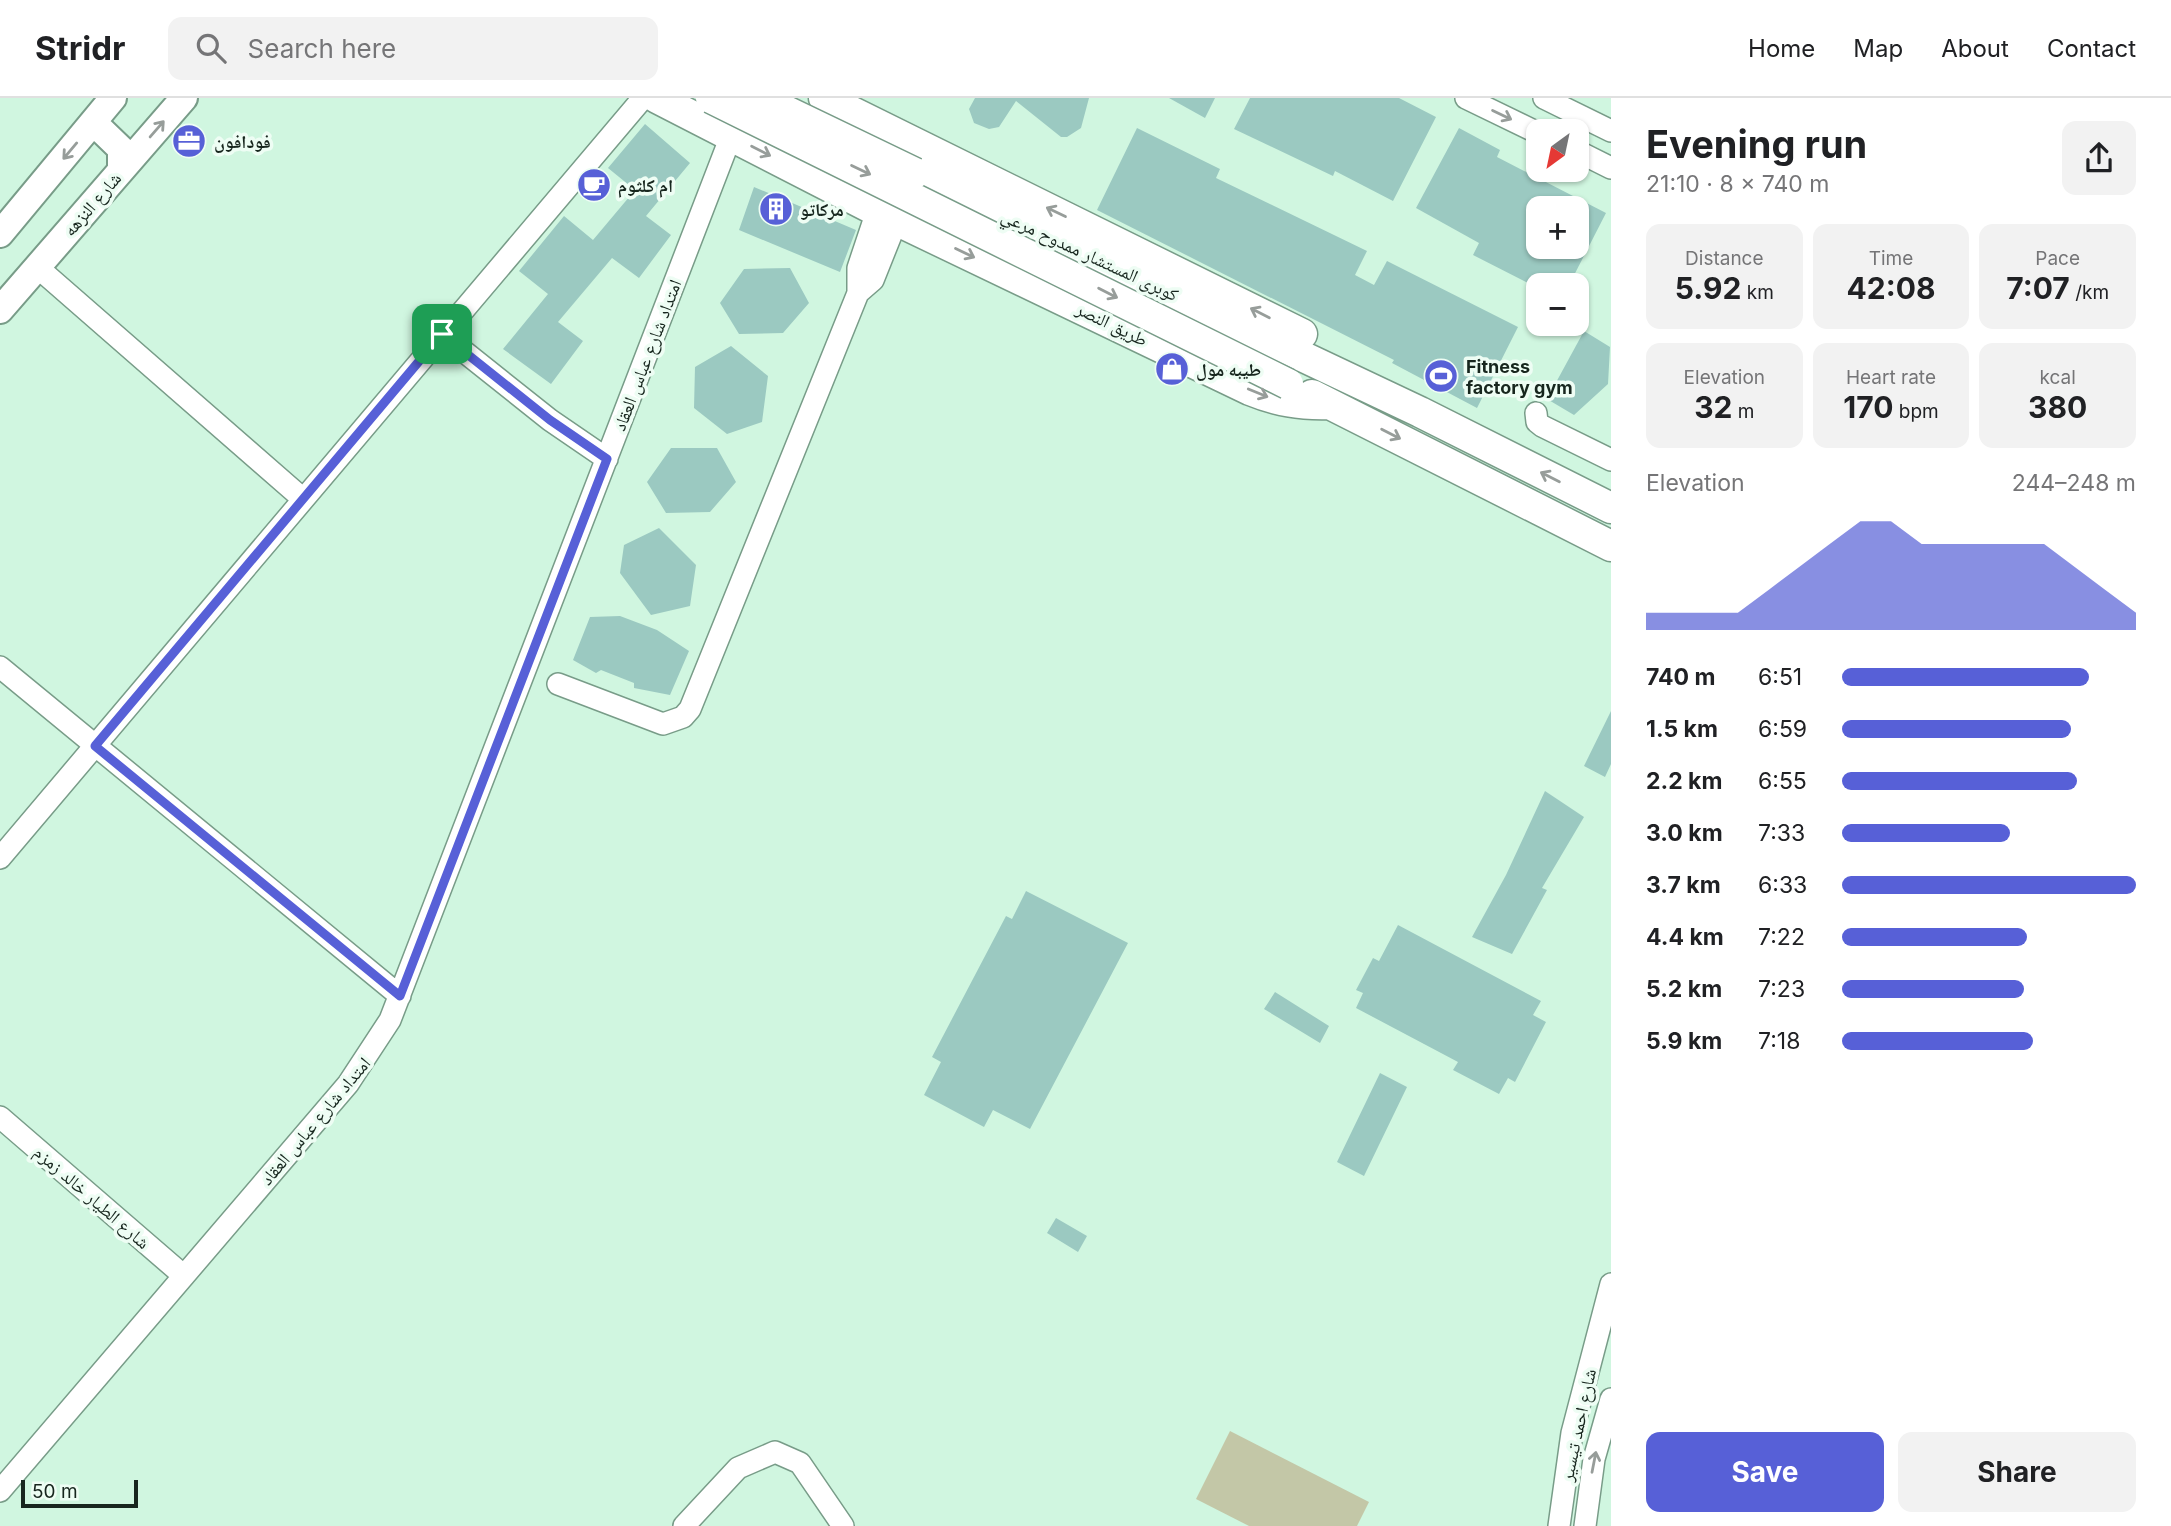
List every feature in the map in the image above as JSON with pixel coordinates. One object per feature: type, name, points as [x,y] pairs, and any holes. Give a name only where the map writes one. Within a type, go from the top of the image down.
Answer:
[{"type":"highway","name":"طريق النصر","points":[[657,98],[887,216],[1250,390],[1275,400],[1302,405],[1330,404],[1611,547]]},
{"type":"highway","name":"كوبرى المستشار ممدوح مرعي","points":[[711,98],[1330,404]]},
{"type":"highway","name":"كوبرى المستشار ممدوح مرعي","points":[[759,98],[1420,412]]},
{"type":"highway","points":[[809,176],[801,168],[792,148],[794,127],[806,108],[825,98],[1366,366],[1387,378],[1420,412],[1611,508]]},
{"type":"main road","points":[[0,234],[113,98]]},
{"type":"main road","name":"شارع النزهه","points":[[0,310],[184,98]]},
{"type":"main road","points":[[93,122],[121,149],[121,170]]},
{"type":"street","points":[[0,858],[643,98]]},
{"type":"street","points":[[1466,98],[1526,127]]},
{"type":"street","points":[[1544,98],[1611,131]]},
{"type":"street","name":"امتداد شارع عباس العقاد","points":[[0,1492],[348,1084],[378,1042],[400,996],[731,136]]},
{"type":"street","points":[[1589,157],[1611,168]]},
{"type":"street","points":[[558,684],[663,724],[683,717],[690,709],[858,293],[858,268],[887,216]]},
{"type":"street","points":[[36,267],[303,499]]},
{"type":"street","points":[[442,334],[550,420],[607,459]]},
{"type":"street","points":[[1536,413],[1537,422],[1542,426],[1611,460]]},
{"type":"street","points":[[0,667],[400,996]]},
{"type":"street","name":"شارع الطيار خالد زمزم","points":[[0,1117],[184,1276]]},
{"type":"street","name":"شارع احمد تيسير","points":[[1559,1526],[1572,1433],[1610,1290]]},
{"type":"street","name":"شارع احمد تيسير","points":[[1585,1526],[1594,1459],[1611,1399]]},
{"type":"street","points":[[684,1526],[738,1468],[775,1452],[800,1463],[843,1526]]},
{"type":"green space","points":[[1230,1431],[1369,1502],[1357,1526],[1249,1526],[1196,1499]]},
{"type":"building","points":[[975,98],[1089,98],[1081,128],[1067,137],[1061,137],[1016,101],[999,127],[989,129],[974,123],[969,109]]},
{"type":"building","points":[[1169,98],[1215,98],[1205,118]]},
{"type":"building","points":[[1250,98],[1399,98],[1436,117],[1393,201],[1335,171],[1333,176],[1234,129]]},
{"type":"building","points":[[645,124],[690,163],[646,216],[671,235],[639,278],[612,258],[558,322],[583,341],[551,384],[503,349],[548,294],[519,271],[564,216],[593,240],[635,190],[608,168]]},
{"type":"building","points":[[1137,128],[1220,169],[1216,178],[1367,251],[1355,275],[1374,285],[1387,261],[1518,327],[1477,408],[1392,363],[1394,360],[1097,210]]},
{"type":"building","points":[[1459,128],[1500,150],[1497,157],[1526,172],[1526,182],[1546,182],[1573,196],[1526,196],[1526,259],[1582,259],[1575,273],[1526,273],[1526,282],[1473,255],[1479,243],[1416,208]]},
{"type":"building","name":"مركاتو","points":[[754,187],[856,230],[840,272],[739,230]]},
{"type":"building","points":[[1589,204],[1606,213],[1589,246]]},
{"type":"building","points":[[790,268],[809,303],[783,333],[739,334],[720,303],[744,269]]},
{"type":"building","points":[[1589,334],[1610,347],[1608,384],[1574,415],[1547,399],[1581,336]]},
{"type":"building","points":[[731,346],[768,376],[762,422],[727,434],[694,408],[695,367]]},
{"type":"building","points":[[671,448],[717,448],[736,482],[710,512],[666,513],[647,482]]},
{"type":"building","points":[[659,528],[696,565],[690,606],[651,615],[620,573],[624,545]]},
{"type":"building","points":[[620,616],[657,630],[689,651],[670,695],[634,688],[634,683],[601,670],[596,673],[573,660],[590,617]]},
{"type":"building","points":[[1611,711],[1611,764],[1605,777],[1584,766]]},
{"type":"building","points":[[1545,791],[1584,817],[1542,888],[1547,890],[1512,954],[1472,937],[1506,875]]},
{"type":"building","points":[[1026,891],[1128,943],[1030,1129],[993,1110],[984,1127],[924,1095],[941,1062],[932,1057],[1006,916],[1012,919]]},
{"type":"building","points":[[1398,925],[1541,1001],[1533,1015],[1546,1022],[1515,1082],[1508,1078],[1499,1094],[1453,1070],[1458,1062],[1356,1008],[1363,993],[1356,990],[1373,958],[1379,961]]},
{"type":"building","points":[[1275,992],[1329,1026],[1320,1043],[1264,1009]]},
{"type":"building","points":[[1380,1073],[1407,1087],[1364,1176],[1337,1162]]},
{"type":"building","points":[[1056,1218],[1087,1236],[1078,1252],[1047,1233]]},
{"type":"place","name":"فودافون","points":[[189,141]]},
{"type":"place","name":"ام كلثوم","points":[[594,185]]},
{"type":"place","name":"مركاتو","points":[[776,209]]},
{"type":"place","name":"طيبه مول","points":[[1172,369]]},
{"type":"place","name":"Fitness factory gym","points":[[1441,376]]},
{"type":"route","points":[[442,334],[550,420],[607,459],[400,996],[95,746],[442,334]]}]
